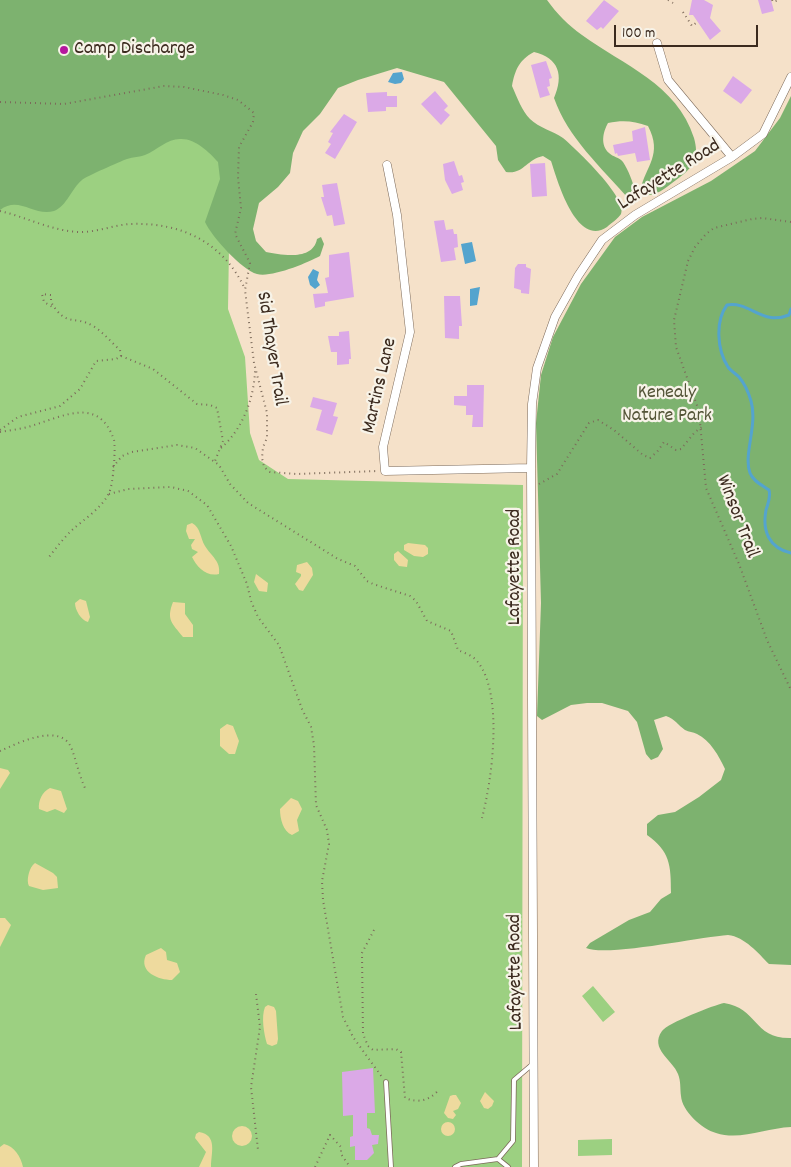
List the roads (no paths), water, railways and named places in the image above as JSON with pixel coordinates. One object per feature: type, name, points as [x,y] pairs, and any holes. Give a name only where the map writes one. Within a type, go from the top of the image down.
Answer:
[{"type":"street","points":[[657,43],[668,80],[732,157]]},
{"type":"street","name":"Lafayette Road","points":[[534,1167],[531,468],[532,404],[537,368],[556,317],[578,276],[602,240],[635,215],[732,157],[763,134],[791,77]]},
{"type":"street","name":"Martins Lane","points":[[387,165],[397,215],[410,332],[384,447],[385,471],[531,468]]},
{"type":"lane","points":[[455,1167],[460,1164],[498,1159],[513,1141],[514,1080],[534,1062]]},
{"type":"lane","points":[[386,1082],[391,1167]]},
{"type":"lane","points":[[498,1159],[508,1167]]},
{"type":"water","points":[[402,72],[404,79],[401,83],[388,82],[393,73]]},
{"type":"water","points":[[472,242],[476,261],[465,264],[461,244]]},
{"type":"water","points":[[313,269],[319,272],[317,280],[320,285],[315,289],[310,285],[308,277]]},
{"type":"water","points":[[480,287],[477,305],[470,306],[470,289]]},
{"type":"waterway","points":[[791,309],[789,315],[771,318],[743,306],[727,305],[719,327],[720,344],[724,360],[729,368],[741,379],[751,401],[753,420],[748,466],[753,478],[769,490],[765,518],[766,532],[772,543],[783,551],[791,553]]},
{"type":"place","name":"Camp Discharge","points":[[64,50]]},
{"type":"park label","name":"Kenealy Nature Park","points":[[667,406]]}]
